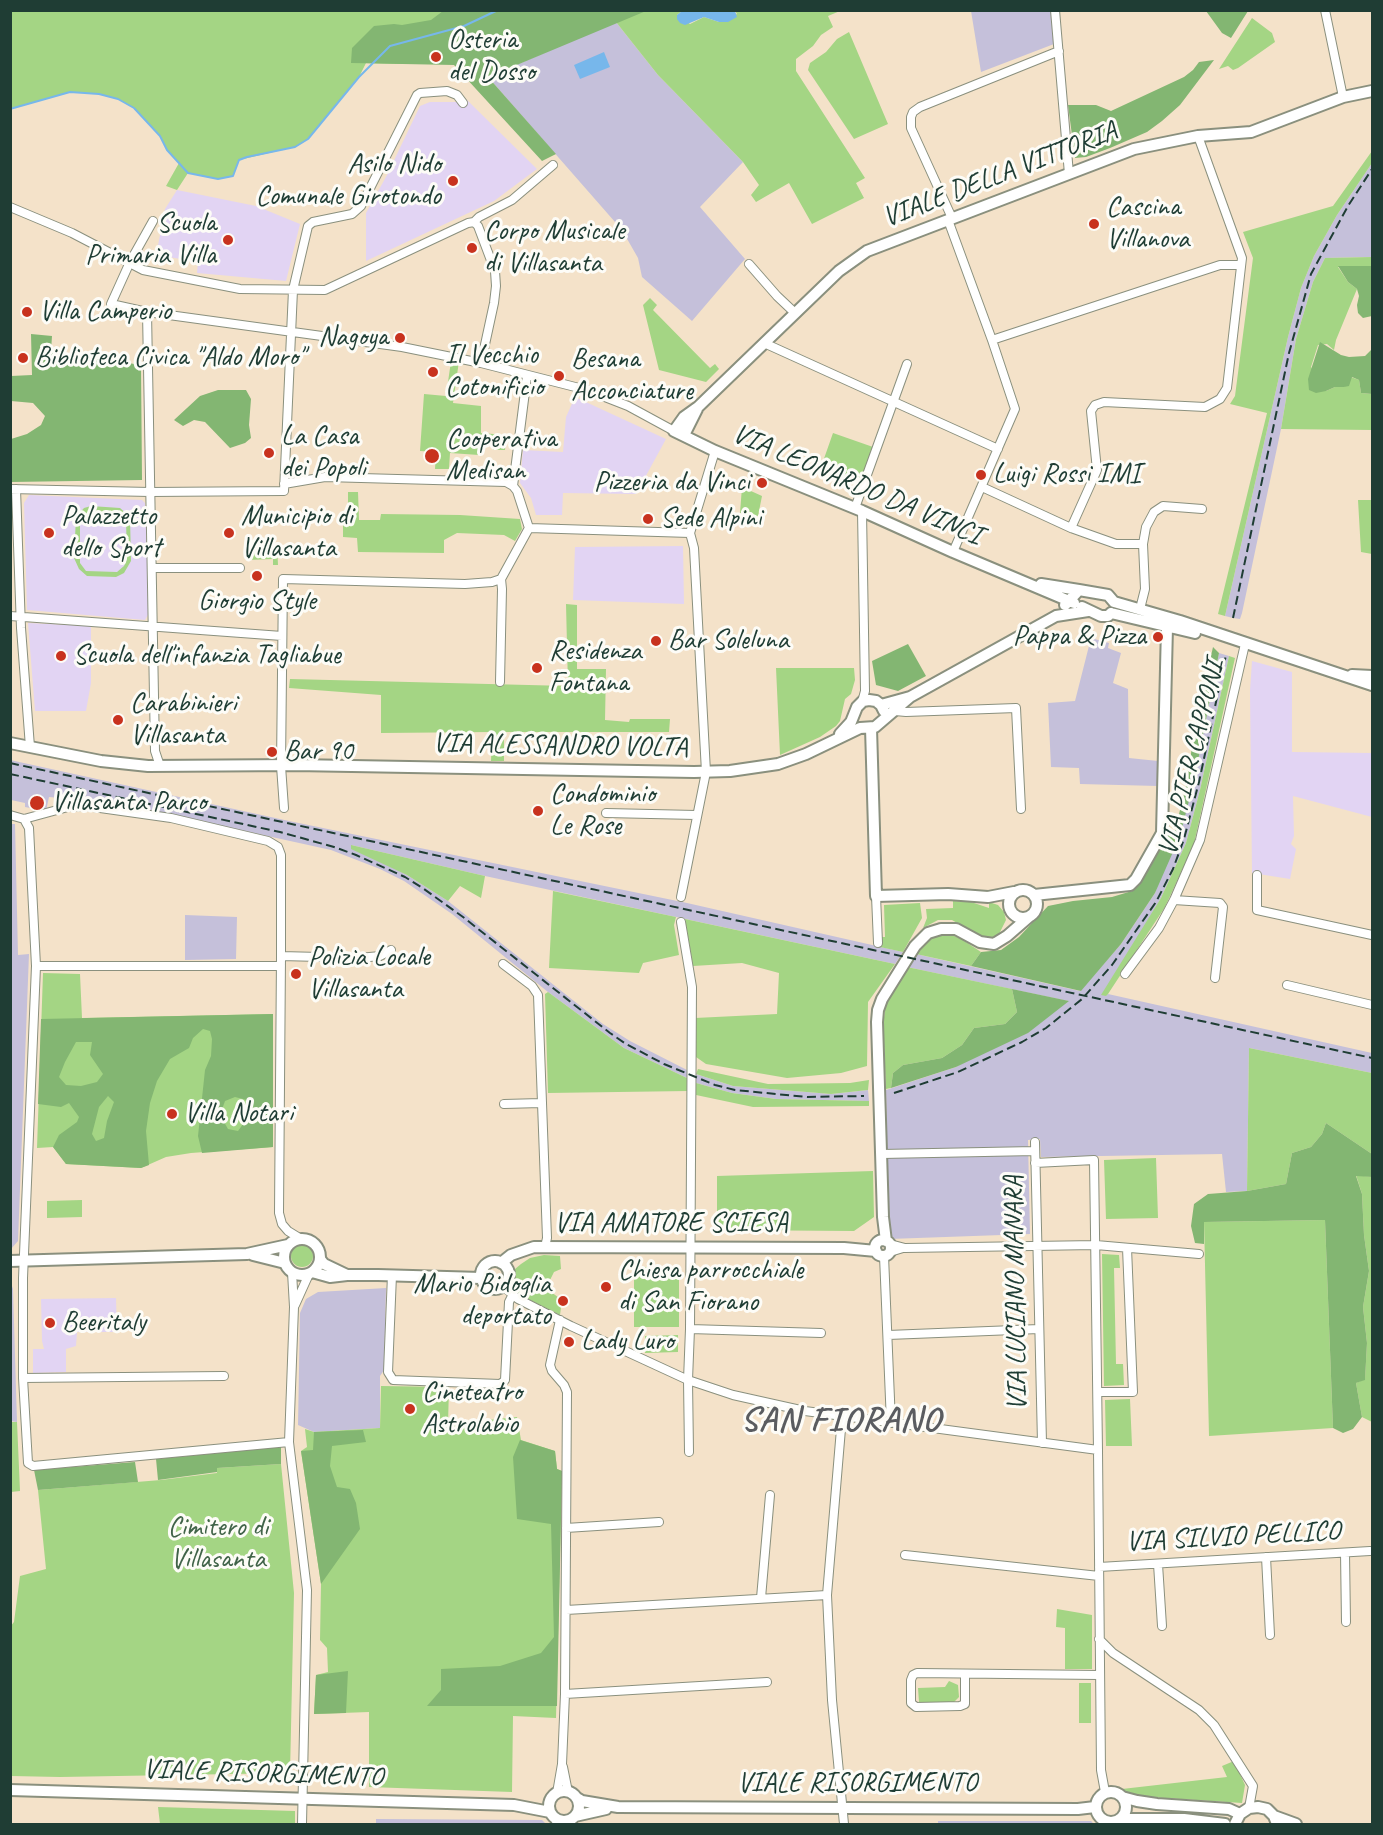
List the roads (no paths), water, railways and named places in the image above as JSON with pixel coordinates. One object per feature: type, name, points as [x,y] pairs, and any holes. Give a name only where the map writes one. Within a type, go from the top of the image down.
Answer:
[{"type":"street","points":[[1055,10],[1069,174]]},
{"type":"street","points":[[1325,10],[1343,97]]},
{"type":"street","points":[[953,552],[1015,409],[950,219],[911,128],[911,117],[920,107],[1059,51]]},
{"type":"street","points":[[284,488],[293,290],[308,226],[313,222],[352,214],[361,206],[417,95],[425,92],[447,91],[457,95],[463,103]]},
{"type":"street","name":"VIALE DELLA VITTORIA","points":[[679,433],[698,407],[838,271],[858,256],[1134,149],[1198,136],[1251,132],[1343,97],[1372,91]]},
{"type":"street","points":[[1071,528],[1097,470],[1091,411],[1095,405],[1099,403],[1205,406],[1220,399],[1227,388],[1241,265],[1240,250],[1198,136]]},
{"type":"street","points":[[10,207],[72,233],[151,272],[240,288],[325,290],[474,222],[512,200],[553,165]]},
{"type":"street","points":[[153,221],[130,262],[111,304],[147,312],[402,347],[481,363],[578,388],[628,406],[679,433]]},
{"type":"street","points":[[474,222],[478,226],[495,271],[496,286],[481,363]]},
{"type":"street","points":[[749,264],[795,313]]},
{"type":"street","points":[[992,340],[1220,265],[1241,265]]},
{"type":"street","points":[[147,312],[155,755],[160,766]]},
{"type":"street","points":[[764,343],[998,449]]},
{"type":"street","points":[[862,702],[865,691],[859,509],[907,364]]},
{"type":"street","points":[[513,486],[527,376]]},
{"type":"street","name":"VIA LEONARDO DA VINCI","points":[[679,433],[715,451],[859,509],[953,552],[1024,581],[1074,598]]},
{"type":"street","points":[[681,897],[706,772],[694,548],[690,533],[715,451]]},
{"type":"street","points":[[30,747],[13,489],[150,492],[242,491],[284,488],[325,477],[506,482],[513,486],[521,499],[529,528],[501,579],[500,682]]},
{"type":"street","points":[[982,487],[1071,528],[1116,544],[1143,544]]},
{"type":"street","points":[[1138,614],[1145,589],[1143,544],[1146,527],[1162,506],[1202,509]]},
{"type":"street","points":[[529,528],[690,533]]},
{"type":"street","points":[[152,568],[240,568]]},
{"type":"street","points":[[284,808],[281,766],[283,579],[465,584],[501,579]]},
{"type":"street","name":"VIA LEONARDO DA VINCI","points":[[1024,581],[1074,598]]},
{"type":"street","points":[[1074,598],[1108,595],[1113,608]]},
{"type":"street","points":[[1074,598],[1088,611],[1101,616],[1108,616],[1113,608]]},
{"type":"street","name":"VIA ALESSANDRO VOLTA","points":[[10,743],[116,764],[160,766],[706,772],[769,767],[872,726],[912,696],[1056,616],[1074,598]]},
{"type":"street","points":[[1113,608],[1242,643],[1372,685]]},
{"type":"street","name":"VIA ALESSANDRO VOLTA","points":[[1056,616],[1088,611]]},
{"type":"street","points":[[1138,614],[1167,627],[1242,643]]},
{"type":"street","points":[[10,616],[282,636]]},
{"type":"street","points":[[876,896],[948,894],[988,897],[1023,890],[1034,895],[1131,885],[1159,838],[1163,825],[1167,627]]},
{"type":"street","name":"VIA PIER CAPPONI","points":[[1125,974],[1159,928],[1194,855],[1204,826],[1242,643]]},
{"type":"street","points":[[1327,670],[1349,675],[1372,676]]},
{"type":"street","points":[[912,696],[923,712]]},
{"type":"street","name":"VIA ALESSANDRO VOLTA","points":[[833,740],[847,727],[862,702],[871,700],[881,705],[912,696]]},
{"type":"street","points":[[878,942],[872,726],[884,715],[881,705]]},
{"type":"street","points":[[895,711],[1016,708],[1021,809]]},
{"type":"street","points":[[855,715],[857,722],[872,726]]},
{"type":"street","points":[[10,815],[24,819],[68,807],[86,806],[171,818],[268,841],[278,847],[281,855],[279,1213],[282,1224],[288,1231],[301,1239],[313,1242],[324,1264],[347,1275]]},
{"type":"street","points":[[606,813],[696,815]]},
{"type":"street","points":[[24,819],[29,828],[36,966],[23,1378],[28,1463],[33,1466],[289,1442]]},
{"type":"street","points":[[1257,875],[1257,910],[1372,935]]},
{"type":"street","points":[[1012,931],[1010,898],[1014,892]]},
{"type":"street","points":[[891,1423],[883,1247],[878,1010],[882,999],[915,946],[928,933],[941,929],[956,929],[980,942],[991,945],[1000,942],[1037,907],[1034,895]]},
{"type":"street","points":[[988,897],[1010,909],[1018,917],[1030,916]]},
{"type":"street","points":[[1174,900],[1220,903],[1223,907],[1215,978]]},
{"type":"street","points":[[681,922],[692,987],[689,1452]]},
{"type":"street","points":[[281,957],[359,958],[380,956],[391,950]]},
{"type":"street","points":[[504,964],[532,986],[538,995],[547,1238],[545,1247]]},
{"type":"street","points":[[36,966],[281,966]]},
{"type":"street","points":[[1287,985],[1372,1005]]},
{"type":"street","points":[[504,1104],[541,1103]]},
{"type":"street","name":"VIA LUCIANO MANARA","points":[[1035,1142],[1041,1443]]},
{"type":"street","points":[[882,1154],[1035,1151]]},
{"type":"street","points":[[1035,1163],[1094,1160],[1099,1675],[1101,1770],[1105,1792]]},
{"type":"street","points":[[10,1261],[247,1254],[288,1245],[301,1239]]},
{"type":"street","points":[[288,1245],[284,1254],[294,1307],[289,1442],[307,1590],[302,1824]]},
{"type":"street","name":"VIA AMATORE SCIESA","points":[[501,1263],[510,1255],[522,1250],[545,1247],[905,1248],[1096,1245],[1199,1254]]},
{"type":"street","points":[[1098,1392],[1133,1392],[1127,1248]]},
{"type":"street","points":[[247,1254],[288,1268],[300,1275],[310,1273],[330,1277],[392,1275],[481,1278]]},
{"type":"street","points":[[294,1307],[310,1273],[319,1264],[320,1259]]},
{"type":"street","points":[[503,1287],[508,1275],[507,1269],[501,1263],[487,1264],[481,1270],[481,1278],[488,1288],[503,1287],[560,1320],[688,1380],[733,1395],[842,1417],[1098,1450]]},
{"type":"street","points":[[392,1275],[388,1372],[393,1380],[500,1384],[506,1380],[509,1302],[513,1294]]},
{"type":"street","points":[[560,1320],[550,1365],[567,1392],[565,1694],[562,1764],[549,1805],[554,1818],[562,1821],[572,1820],[579,1806],[572,1795],[562,1764]]},
{"type":"street","points":[[690,1329],[821,1333]]},
{"type":"street","points":[[888,1335],[1039,1329]]},
{"type":"street","points":[[23,1378],[224,1376]]},
{"type":"street","points":[[842,1417],[826,1595],[832,1700],[844,1824]]},
{"type":"street","points":[[760,1598],[770,1494]]},
{"type":"street","points":[[566,1528],[659,1522]]},
{"type":"street","name":"VIA SILVIO PELLICO","points":[[905,1555],[1099,1571],[1158,1564],[1370,1551]]},
{"type":"street","points":[[1344,1553],[1346,1622]]},
{"type":"street","points":[[1266,1557],[1270,1635]]},
{"type":"street","points":[[1158,1564],[1162,1626]]},
{"type":"street","points":[[566,1610],[826,1595]]},
{"type":"street","points":[[1099,1639],[1113,1653],[1199,1710],[1214,1725],[1253,1786],[1241,1815]]},
{"type":"street","points":[[965,1674],[965,1704],[916,1707],[911,1703],[913,1675],[918,1673],[1099,1675]]},
{"type":"street","points":[[565,1694],[767,1682]]},
{"type":"street","name":"VIALE RISORGIMENTO","points":[[10,1790],[514,1805],[537,1802],[554,1795]]},
{"type":"street","points":[[1225,1824],[1184,1819],[1120,1819],[1106,1823],[1099,1817],[1095,1807],[1098,1799],[1105,1792],[1114,1792],[1137,1801],[1229,1809],[1241,1815]]},
{"type":"street","points":[[554,1795],[572,1795]]},
{"type":"street","name":"VIALE RISORGIMENTO","points":[[572,1795],[582,1801],[618,1807],[1078,1809],[1095,1807]]},
{"type":"street","points":[[1120,1819],[1126,1807],[1122,1797]]},
{"type":"street","name":"VIALE RISORGIMENTO","points":[[514,1805],[554,1818]]},
{"type":"street","points":[[1241,1815],[1258,1806],[1267,1809],[1276,1820],[1296,1824]]},
{"type":"street","name":"VIALE RISORGIMENTO","points":[[572,1820],[618,1807]]},
{"type":"water","points":[[682,11],[735,11],[737,17],[728,22],[719,22],[704,17],[685,25],[677,19],[677,15]]},
{"type":"water","points":[[604,52],[610,67],[580,79],[574,65]]},
{"type":"waterway","points":[[10,109],[70,92],[99,94],[118,99],[134,108],[160,136],[167,150],[188,173],[218,179],[233,176],[239,160],[295,147],[308,139],[359,77],[390,46],[464,26],[498,10]]},
{"type":"railway","points":[[1233,618],[1289,353],[1311,274],[1348,206],[1372,169]]},
{"type":"railway","points":[[894,1093],[958,1072],[1046,1028],[1082,999],[1112,965],[1156,902],[1173,869],[1184,839],[1199,782],[1226,655]]},
{"type":"railway","points":[[10,763],[1372,1058]]},
{"type":"railway","points":[[10,774],[280,832],[356,855],[405,877],[424,889],[610,1033],[664,1064],[715,1085],[735,1090],[807,1097],[864,1096]]},
{"type":"place","name":"Osteria del Dosso","points":[[436,57]]},
{"type":"place","name":"Asilo Nido Comunale Girotondo","points":[[453,181]]},
{"type":"place","name":"Cascina Villanova","points":[[1094,224]]},
{"type":"place","name":"Scuola Primaria Villa","points":[[228,240]]},
{"type":"place","name":"Corpo Musicale di Villasanta","points":[[472,248]]},
{"type":"place","name":"Villa Camperio","points":[[27,312]]},
{"type":"place","name":"Nagoya","points":[[400,338]]},
{"type":"place","name":"Biblioteca Civica \"Aldo Moro\"","points":[[23,358]]},
{"type":"place","name":"Il Vecchio Cotonificio","points":[[433,372]]},
{"type":"place","name":"Besana Acconciature","points":[[559,376]]},
{"type":"place","name":"La Casa dei Popoli","points":[[269,453]]},
{"type":"place","name":"Cooperativa Medisan","points":[[432,456]]},
{"type":"place","name":"Luigi Rossi IMI","points":[[981,475]]},
{"type":"place","name":"Pizzeria da Vinci","points":[[762,483]]},
{"type":"place","name":"Sede Alpini","points":[[648,519]]},
{"type":"place","name":"Palazzetto dello Sport","points":[[49,533]]},
{"type":"place","name":"Municipio di Villasanta","points":[[229,533]]},
{"type":"place","name":"Giorgio Style","points":[[257,576]]},
{"type":"place","name":"Pappa & Pizza","points":[[1158,637]]},
{"type":"place","name":"Bar Soleluna","points":[[656,641]]},
{"type":"place","name":"Scuola dell'infanzia Tagliabue","points":[[61,656]]},
{"type":"place","name":"Residenza Fontana","points":[[537,668]]},
{"type":"place","name":"Carabinieri Villasanta","points":[[118,720]]},
{"type":"place","name":"Bar 90","points":[[272,752]]},
{"type":"place","name":"Villasanta Parco","points":[[37,803]]},
{"type":"place","name":"Condominio Le Rose","points":[[538,811]]},
{"type":"place","name":"Polizia Locale Villasanta","points":[[296,974]]},
{"type":"place","name":"Villa Notari","points":[[172,1114]]},
{"type":"place","name":"Chiesa parrocchiale di San Fiorano","points":[[606,1287]]},
{"type":"place","name":"Mario Bidoglia deportato","points":[[563,1301]]},
{"type":"place","name":"Beeritaly","points":[[50,1323]]},
{"type":"place","name":"Lady Luro","points":[[569,1342]]},
{"type":"place","name":"Cineteatro Astrolabio","points":[[410,1409]]},
{"type":"district","name":"SAN FIORANO","points":[[841,1421]]},
{"type":"park label","name":"Cimitero di Villasanta","points":[[218,1544]]}]
